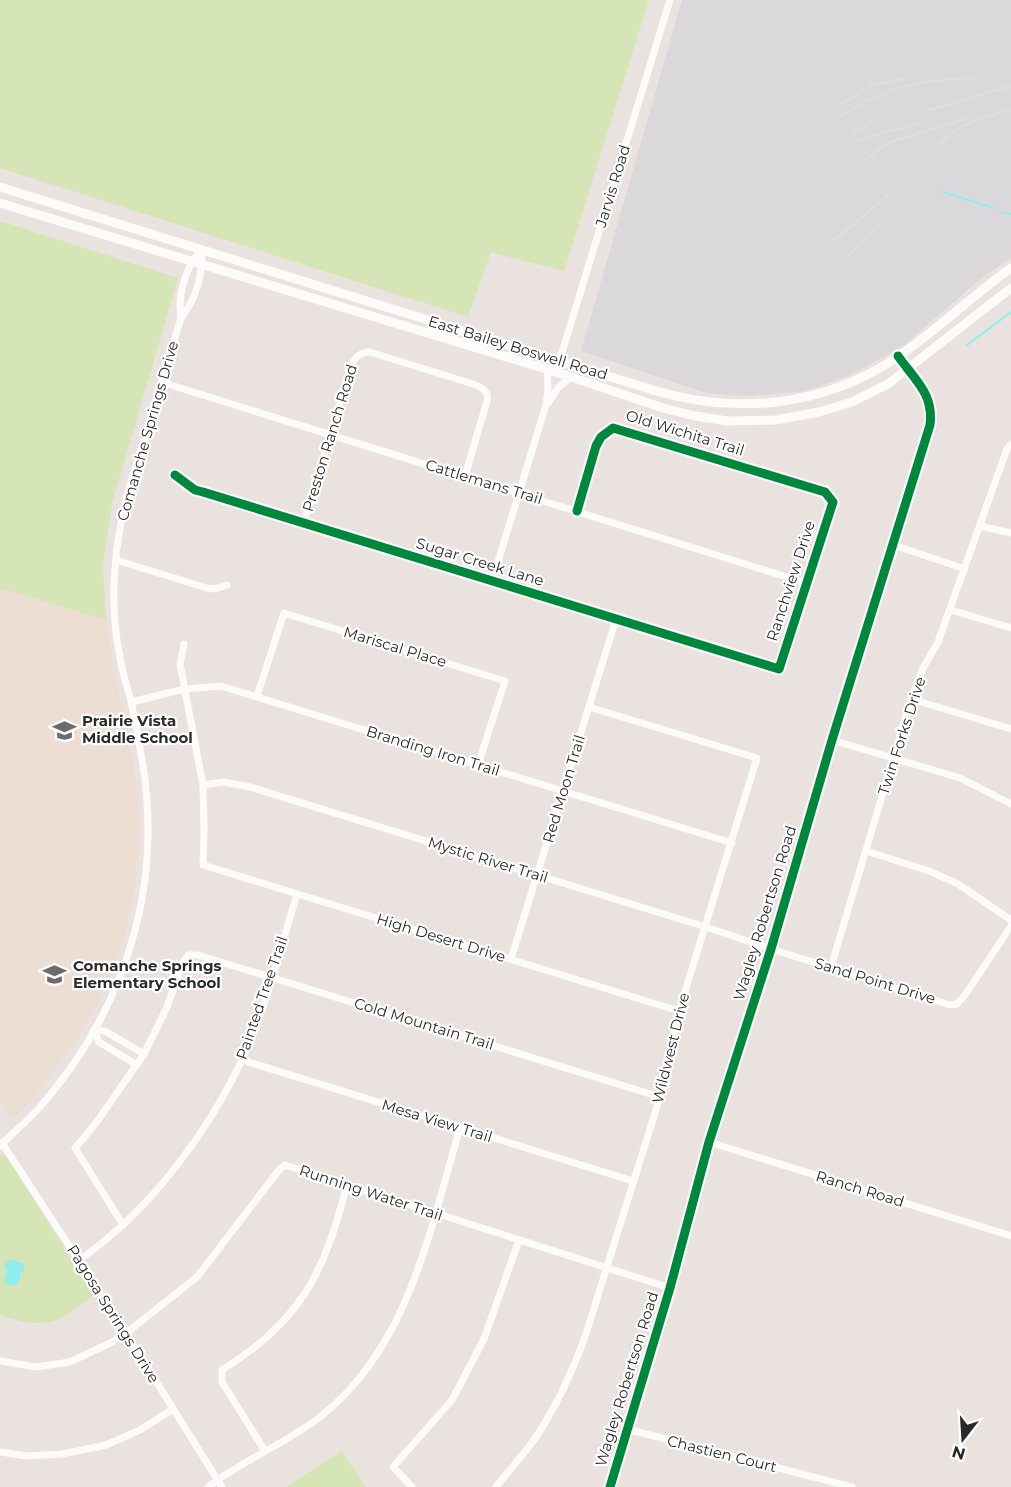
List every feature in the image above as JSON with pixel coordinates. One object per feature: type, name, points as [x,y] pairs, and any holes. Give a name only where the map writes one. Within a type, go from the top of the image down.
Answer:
[{"type":"main road","name":"East Bailey Boswell Road","points":[[0,188],[677,397],[709,403],[740,405],[788,401],[818,394],[860,378],[898,356],[1011,268]]},
{"type":"main road","points":[[39,215],[44,201]]},
{"type":"main road","name":"East Bailey Boswell Road","points":[[0,203],[552,371],[678,413],[744,422],[796,417],[852,402],[888,384],[1011,288]]},
{"type":"street","name":"Jarvis Road","points":[[546,405],[552,371],[560,361],[670,0]]},
{"type":"street","name":"Comanche Springs Drive","points":[[181,318],[178,302],[191,262],[201,249]]},
{"type":"street","name":"Comanche Springs Drive","points":[[1,1144],[49,1095],[94,1030],[111,999],[129,956],[137,926],[148,871],[147,792],[118,643],[114,597],[116,560],[122,514],[161,382],[181,318],[190,306],[203,266],[201,249]]},
{"type":"street","name":"Preston Ranch Road","points":[[304,522],[351,366],[358,355],[370,352],[473,384],[486,391],[487,402],[465,476]]},
{"type":"street","name":"Wagley Robertson Road","points":[[610,1487],[670,1288],[709,1142],[771,949],[931,416],[931,405],[925,391],[898,356]]},
{"type":"street","points":[[492,581],[546,405],[558,388],[571,377]]},
{"type":"street","name":"Cattlemans Trail","points":[[161,382],[806,583]]},
{"type":"street","name":"Old Wichita Trail","points":[[577,512],[596,446],[601,437],[613,428],[825,492],[833,502]]},
{"type":"street","name":"Twin Forks Drive","points":[[831,967],[911,699],[923,668],[939,642],[1007,449],[1011,444]]},
{"type":"street","name":"Sugar Creek Lane","points":[[175,476],[195,490],[778,669]]},
{"type":"street","name":"Ranchview Drive","points":[[778,669],[833,502]]},
{"type":"street","points":[[980,526],[1011,533]]},
{"type":"street","points":[[893,545],[965,569]]},
{"type":"street","points":[[116,560],[210,589],[227,585]]},
{"type":"street","points":[[951,610],[1011,628]]},
{"type":"street","name":"Mariscal Place","points":[[257,696],[284,613],[506,681],[478,765]]},
{"type":"street","name":"Red Moon Trail","points":[[511,959],[616,619]]},
{"type":"street","points":[[184,644],[180,664],[203,785]]},
{"type":"street","name":"Branding Iron Trail","points":[[131,702],[185,689],[221,686],[732,843]]},
{"type":"street","points":[[911,699],[1011,729]]},
{"type":"street","name":"Wildwest Drive","points":[[496,1487],[536,1438],[564,1387],[585,1337],[660,1097],[679,1011],[757,758],[589,707]]},
{"type":"street","points":[[832,740],[960,778],[1011,804]]},
{"type":"street","name":"Mystic River Trail","points":[[203,785],[223,782],[250,787],[537,874],[771,949]]},
{"type":"street","name":"High Desert Drive","points":[[203,785],[203,865],[679,1011]]},
{"type":"street","points":[[866,851],[929,871],[958,884],[1011,920]]},
{"type":"street","name":"Painted Tree Trail","points":[[79,1260],[123,1225],[160,1186],[217,1106],[254,1032],[297,894]]},
{"type":"street","name":"Sand Point Drive","points":[[771,949],[950,1005],[957,1004],[965,995],[1011,926]]},
{"type":"street","name":"Cold Mountain Trail","points":[[144,1054],[167,1007],[183,962],[188,955],[198,955],[660,1097]]},
{"type":"street","points":[[123,1225],[75,1148],[96,1123],[137,1065],[144,1054],[105,1031],[94,1030],[99,1042],[137,1065]]},
{"type":"street","name":"Mesa View Trail","points":[[242,1060],[633,1181]]},
{"type":"street","points":[[208,1487],[322,1416],[361,1375],[381,1347],[397,1321],[411,1290],[460,1128]]},
{"type":"street","name":"Ranch Road","points":[[709,1142],[1011,1236]]},
{"type":"street","name":"Pagosa Springs Drive","points":[[1,1144],[126,1332],[222,1487]]},
{"type":"street","name":"Running Water Trail","points":[[0,1361],[36,1367],[70,1362],[112,1342],[197,1277],[285,1165],[670,1288]]},
{"type":"street","points":[[265,1451],[222,1382],[222,1371],[251,1352],[273,1333],[304,1296],[321,1267],[336,1227],[347,1185]]},
{"type":"street","points":[[411,1487],[393,1467],[452,1400],[488,1330],[519,1240]]},
{"type":"street","points":[[0,1452],[27,1456],[62,1454],[106,1444],[140,1430],[173,1409]]},
{"type":"street","name":"Chastien Court","points":[[627,1429],[852,1487]]},
{"type":"shaded area","points":[[682,0],[1011,0],[1011,258],[984,276],[903,346],[848,376],[805,391],[748,396],[706,393],[581,351]]},
{"type":"shaded area","points":[[0,588],[106,620],[115,677],[132,750],[140,828],[135,889],[123,943],[96,1007],[81,1033],[33,1098],[12,1120],[0,1101]]},
{"type":"green space","points":[[0,0],[649,0],[564,271],[491,252],[468,317],[0,168]]},
{"type":"green space","points":[[0,221],[178,278],[112,504],[103,566],[106,620],[0,588]]},
{"type":"green space","points":[[0,1155],[8,1159],[94,1295],[57,1320],[36,1323],[0,1315]]},
{"type":"green space","points":[[342,1451],[366,1487],[286,1487]]},
{"type":"water","points":[[10,1259],[25,1264],[17,1286],[4,1283],[7,1272],[4,1265]]},
{"type":"waterway","points":[[943,192],[994,208]]},
{"type":"waterway","points":[[1002,212],[1011,214]]},
{"type":"waterway","points":[[967,345],[1011,312]]},
{"type":"railway","points":[[839,117],[873,98],[903,87],[919,83],[974,78]]},
{"type":"railway","points":[[833,109],[873,85],[904,79]]},
{"type":"railway","points":[[926,111],[1011,86]]},
{"type":"railway","points":[[834,240],[884,199],[940,143],[959,128],[1011,109]]},
{"type":"railway","points":[[860,163],[890,142],[970,117]]},
{"type":"railway","points":[[852,134],[871,121]]},
{"type":"railway","points":[[858,141],[919,123]]},
{"type":"railway","points":[[847,257],[871,234],[889,209]]},
{"type":"cycle path","points":[[610,1487],[670,1288],[709,1142],[771,949],[832,740],[930,425],[926,396],[917,380],[898,356]]},
{"type":"cycle path","points":[[175,475],[195,490],[779,669],[833,502],[825,492],[613,428],[601,437],[596,446],[577,511]]},
{"type":"place","name":"Prairie Vista Middle School","points":[[64,730]]},
{"type":"place","name":"Comanche Springs Elementary School","points":[[55,975]]}]
